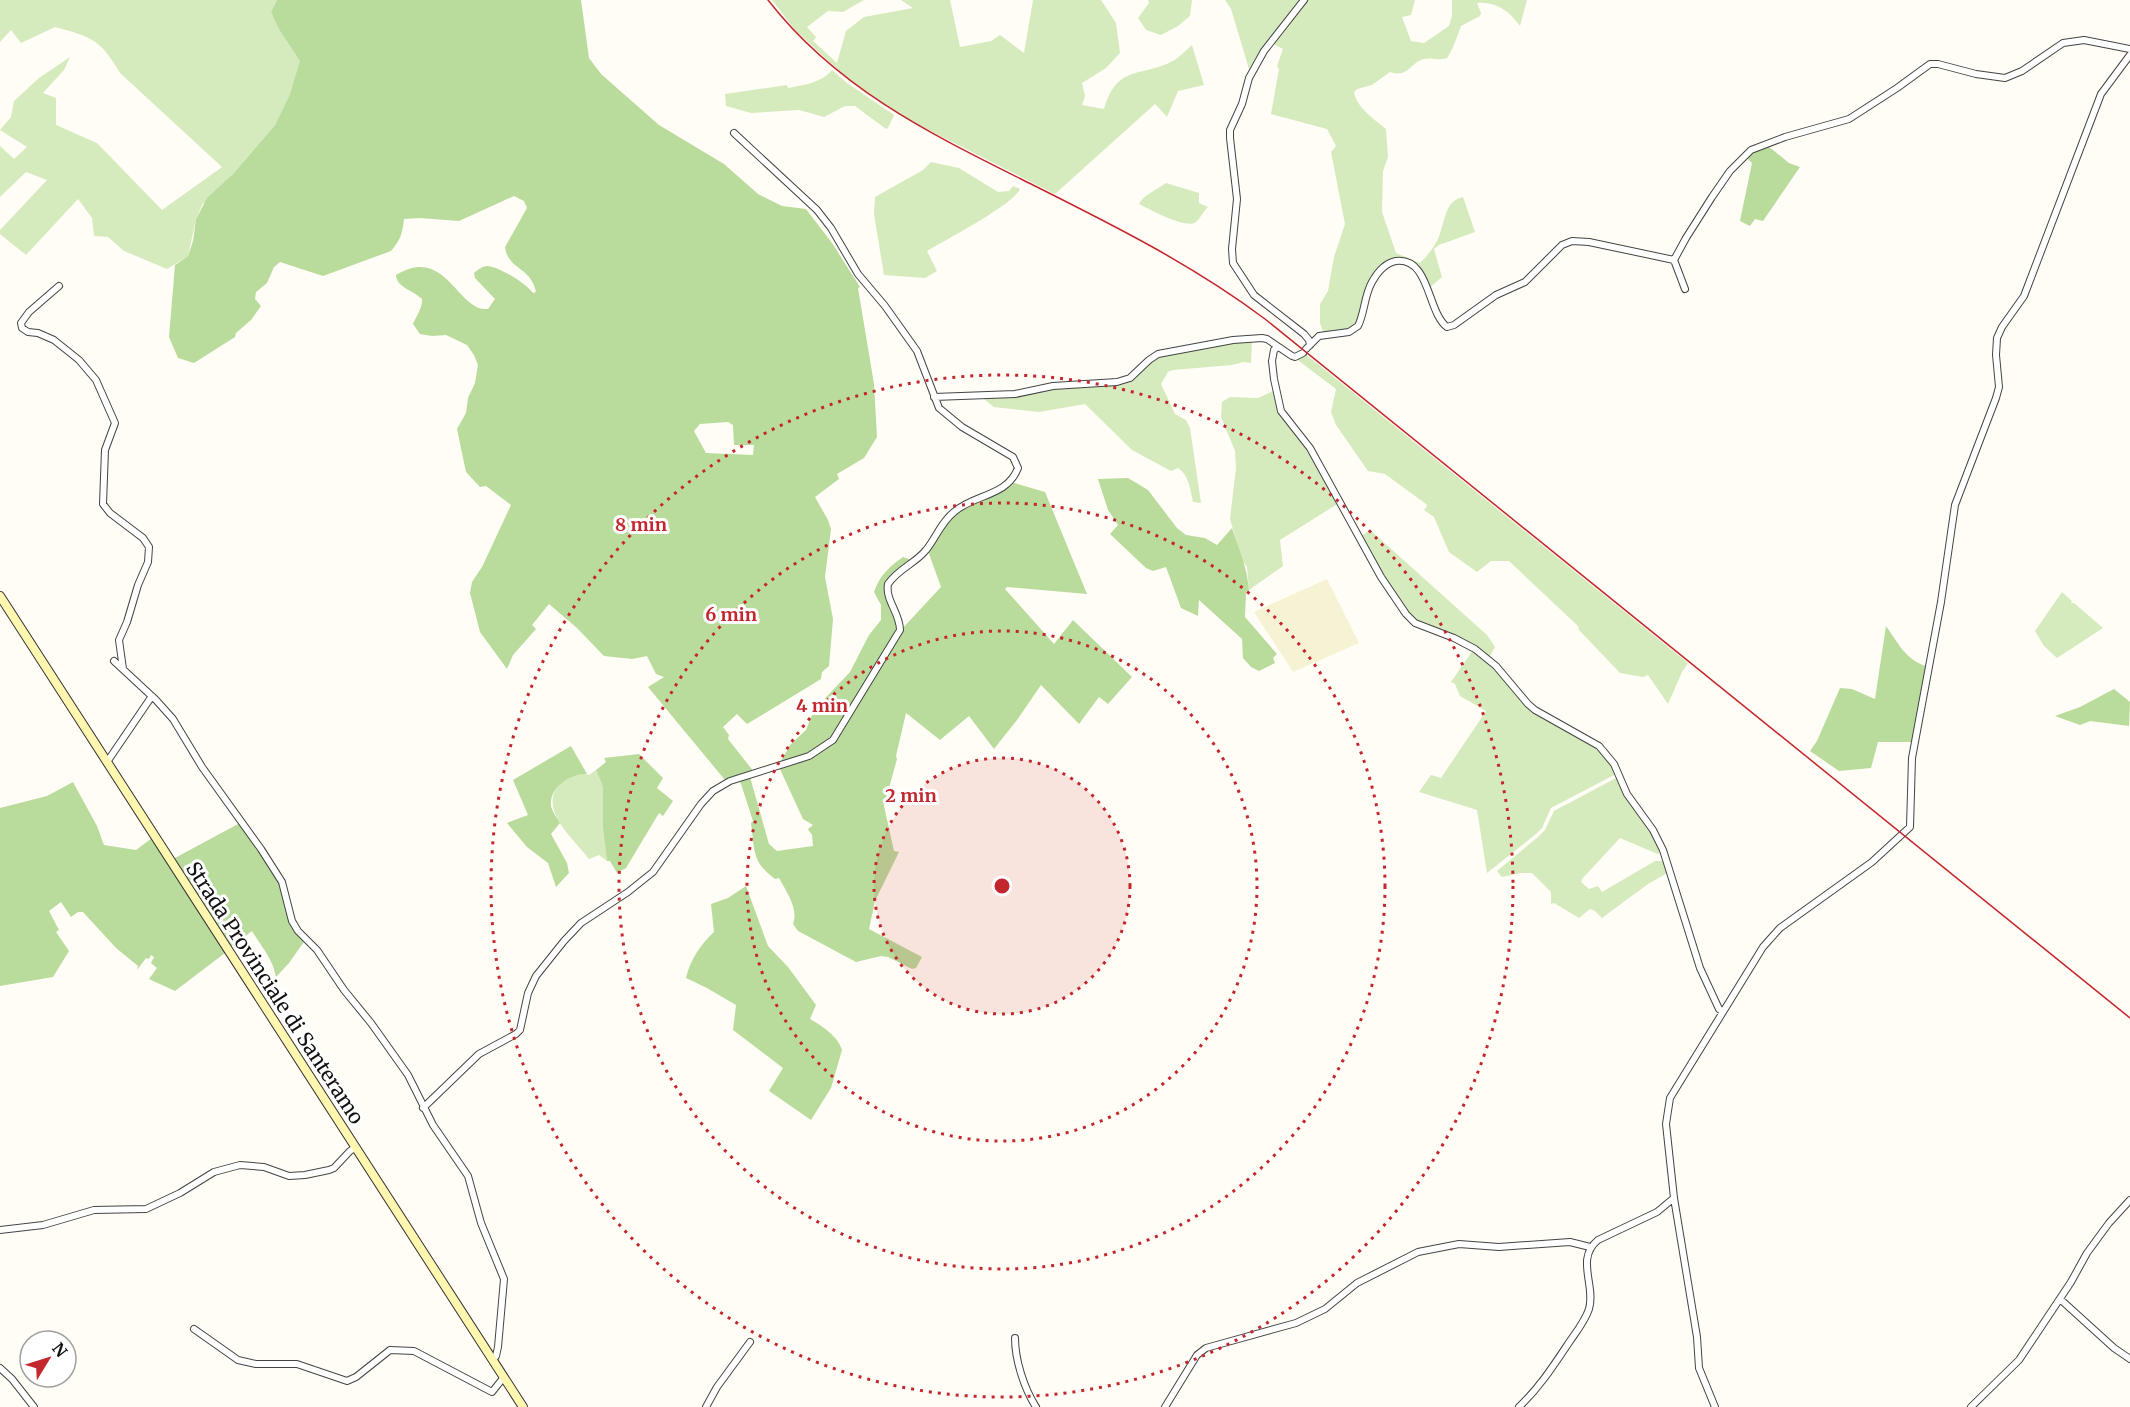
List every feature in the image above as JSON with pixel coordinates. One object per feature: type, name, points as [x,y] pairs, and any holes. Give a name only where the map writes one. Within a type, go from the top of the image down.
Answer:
[{"type":"main road","name":"Strada Provinciale di Santeramo","points":[[0,596],[523,1407]]},
{"type":"street","points":[[1304,0],[1264,51],[1249,78],[1242,104],[1230,130],[1230,138],[1237,199],[1232,249],[1233,263],[1254,295],[1304,334],[1309,340],[1306,349]]},
{"type":"street","points":[[1685,289],[1674,261],[1686,238],[1730,171],[1751,150],[1785,137],[1849,119],[1930,64],[1984,76],[2005,78],[2022,71],[2063,43],[2084,40],[2130,49]]},
{"type":"street","points":[[1715,1407],[1699,1368],[1697,1337],[1666,1134],[1668,1106],[1675,1089],[1763,947],[1776,932],[1872,862],[1909,829],[1912,758],[1941,602],[1955,505],[1999,387],[1997,338],[2024,296],[2101,94],[2130,55]]},
{"type":"street","points":[[423,1108],[479,1054],[520,1030],[528,993],[539,969],[581,923],[628,892],[652,872],[707,797],[730,781],[809,756],[833,740],[900,630],[898,616],[887,594],[888,584],[901,569],[920,557],[951,514],[964,505],[1001,489],[1015,475],[1018,468],[1012,457],[962,427],[939,408],[917,351],[885,306],[858,274],[831,228],[811,204],[734,134]]},
{"type":"street","points":[[934,397],[1015,394],[1053,386],[1117,382],[1130,378],[1158,354],[1233,340],[1267,339],[1295,357],[1320,336],[1352,331],[1358,326],[1371,284],[1385,267],[1395,261],[1406,261],[1414,266],[1421,276],[1440,320],[1445,326],[1450,327],[1496,295],[1525,282],[1558,248],[1567,242],[1579,240],[1674,261]]},
{"type":"street","points":[[59,286],[29,312],[21,323],[22,328],[28,332],[45,336],[66,348],[96,380],[115,423],[105,450],[103,504],[110,513],[143,538],[149,547],[148,562],[119,640],[123,669]]},
{"type":"street","points":[[1278,347],[1274,350],[1272,361],[1281,411],[1310,448],[1382,577],[1406,614],[1415,623],[1454,638],[1475,650],[1501,671],[1522,698],[1535,710],[1594,743],[1609,755],[1627,794],[1650,825],[1663,850],[1700,968],[1719,1009],[1723,1012]]},
{"type":"street","points":[[114,661],[173,719],[202,767],[282,882],[295,926],[317,950],[411,1080],[423,1108],[468,1176],[481,1223],[504,1279],[498,1347],[493,1360]]},
{"type":"street","points":[[106,762],[152,696]]},
{"type":"street","points":[[0,1230],[43,1225],[94,1210],[146,1209],[180,1193],[214,1172],[240,1165],[264,1167],[289,1176],[329,1170],[356,1147]]},
{"type":"street","points":[[1519,1407],[1544,1381],[1585,1317],[1590,1301],[1586,1260],[1590,1247],[1598,1240],[1663,1208],[1674,1198]]},
{"type":"street","points":[[1971,1407],[2019,1360],[2060,1299],[2087,1253],[2109,1223],[2130,1200]]},
{"type":"street","points":[[1165,1407],[1197,1355],[1206,1348],[1280,1329],[1310,1316],[1330,1306],[1357,1282],[1412,1253],[1459,1244],[1499,1247],[1570,1242],[1590,1247]]},
{"type":"street","points":[[2060,1299],[2114,1348],[2130,1359]]},
{"type":"street","points":[[194,1329],[238,1360],[256,1364],[297,1364],[347,1381],[357,1377],[386,1353],[395,1349],[420,1354],[492,1392],[504,1377]]},
{"type":"street","points":[[1015,1338],[1019,1368],[1036,1407]]},
{"type":"street","points":[[706,1407],[717,1387],[750,1342]]},
{"type":"street","points":[[0,1368],[18,1385],[34,1407]]},
{"type":"shaded area","points":[[1327,579],[1359,643],[1293,672],[1254,612]]},
{"type":"green space","points":[[0,0],[277,0],[271,12],[301,61],[290,94],[275,125],[233,174],[202,205],[196,219],[188,256],[167,269],[124,251],[108,237],[94,236],[92,218],[78,199],[26,255],[0,234],[0,230],[47,180],[26,172],[0,197],[0,146],[14,159],[27,147],[0,130],[11,117],[14,101],[39,78],[70,57],[64,70],[43,93],[56,98],[56,125],[97,143],[162,210],[222,167],[120,73],[107,53],[87,37],[55,27],[21,43],[11,30],[0,42]]},
{"type":"green space","points":[[277,0],[581,0],[589,58],[601,74],[659,125],[724,164],[758,194],[782,206],[806,209],[832,243],[860,287],[858,288],[874,384],[877,437],[864,458],[837,474],[839,479],[815,497],[831,529],[825,577],[833,619],[829,666],[822,672],[821,679],[747,724],[737,714],[723,727],[729,735],[728,739],[754,772],[725,780],[648,687],[664,677],[656,674],[647,656],[632,659],[604,656],[549,604],[532,625],[536,629],[513,655],[507,669],[480,632],[470,593],[472,582],[482,567],[511,505],[486,486],[480,487],[466,472],[457,429],[466,413],[468,398],[475,383],[478,365],[474,355],[467,345],[446,335],[420,334],[413,324],[422,299],[402,286],[396,275],[413,268],[427,268],[439,273],[468,301],[477,307],[488,309],[495,299],[475,278],[474,273],[483,267],[492,267],[505,272],[533,293],[536,292],[529,278],[510,260],[505,247],[527,208],[524,201],[514,196],[459,221],[404,219],[397,244],[391,251],[323,276],[280,262],[274,267],[267,283],[256,292],[255,299],[261,306],[251,320],[236,333],[235,337],[194,363],[178,358],[169,337],[175,265],[188,256],[196,219],[207,198],[233,174],[275,125],[290,94],[300,61],[271,12]],"holes":[[[728,422],[733,425],[734,445],[754,445],[753,455],[706,453],[694,431],[700,424]]]},
{"type":"green space","points":[[772,0],[864,0],[843,12],[828,11],[807,27],[816,37],[813,41],[837,63],[846,31],[864,17],[913,8],[901,0],[950,0],[960,47],[991,41],[1000,35],[1024,53],[1033,0],[1101,0],[1116,23],[1120,53],[1106,68],[1082,83],[1085,96],[1082,105],[1104,109],[1109,95],[1122,79],[1172,62],[1192,45],[1204,85],[1178,91],[1167,117],[1155,104],[1055,194],[901,116],[849,80],[795,30]]},
{"type":"green space","points":[[1148,0],[1192,0],[1190,16],[1161,35],[1146,30],[1138,18],[1149,3]]},
{"type":"green space","points":[[1225,0],[1300,0],[1262,47],[1249,69],[1231,9]]},
{"type":"green space","points":[[1306,0],[1415,0],[1411,15],[1402,17],[1411,41],[1424,43],[1449,26],[1452,16],[1452,0],[1527,0],[1520,26],[1502,8],[1477,3],[1480,16],[1461,26],[1447,58],[1424,59],[1405,72],[1390,72],[1372,85],[1354,92],[1362,108],[1386,129],[1388,157],[1383,171],[1382,212],[1396,253],[1420,263],[1438,239],[1450,206],[1463,197],[1475,232],[1434,249],[1442,277],[1428,289],[1416,264],[1395,259],[1370,282],[1357,324],[1349,330],[1323,332],[1320,323],[1320,304],[1328,291],[1334,257],[1345,224],[1331,152],[1336,146],[1327,129],[1271,114],[1279,69],[1277,66],[1283,49],[1270,42]]},
{"type":"green space","points":[[832,70],[894,115],[888,128],[886,129],[855,106],[845,106],[824,117],[799,110],[751,113],[726,106],[725,94],[806,84],[823,78]]},
{"type":"green space","points":[[1768,146],[1789,163],[1800,167],[1763,221],[1755,219],[1750,226],[1740,221],[1752,163],[1746,157],[1758,148]]},
{"type":"green space","points":[[931,162],[959,168],[998,192],[1009,191],[1013,186],[1020,189],[1015,196],[992,213],[927,251],[937,271],[925,278],[884,275],[874,214],[875,197],[923,170]]},
{"type":"green space","points":[[1166,183],[1199,193],[1199,203],[1208,207],[1196,222],[1191,224],[1177,221],[1139,204],[1147,195]]},
{"type":"green space","points":[[1252,339],[1251,363],[1173,370],[1168,372],[1161,384],[1175,414],[1186,420],[1190,428],[1201,503],[1193,502],[1185,474],[1182,471],[1178,468],[1171,471],[1132,450],[1085,404],[1039,412],[994,407],[980,396],[1063,386],[1124,382],[1156,356]]},
{"type":"green space","points":[[1304,353],[1688,663],[1668,704],[1648,675],[1643,677],[1620,673],[1579,630],[1578,626],[1509,561],[1491,561],[1477,572],[1449,552],[1434,517],[1424,510],[1426,504],[1385,474],[1368,471],[1336,425],[1331,412],[1336,389],[1295,358]]},
{"type":"green space","points":[[1275,390],[1280,413],[1298,436],[1339,503],[1280,540],[1283,566],[1249,590],[1247,567],[1242,560],[1230,519],[1236,468],[1235,451],[1221,417],[1222,402],[1230,397],[1258,398]]},
{"type":"green space","points":[[1128,478],[1148,490],[1177,528],[1186,535],[1205,538],[1217,545],[1232,528],[1248,581],[1245,617],[1277,654],[1273,658],[1275,663],[1259,671],[1251,667],[1243,658],[1242,639],[1199,600],[1198,616],[1181,608],[1166,567],[1153,571],[1146,568],[1110,534],[1118,525],[1108,510],[1098,479]]},
{"type":"green space","points":[[1011,482],[1045,492],[1087,594],[1007,587],[1005,589],[1054,644],[1073,620],[1132,677],[1108,704],[1099,697],[1079,724],[1041,685],[994,749],[969,716],[940,740],[906,713],[897,759],[884,806],[894,851],[899,852],[875,901],[869,929],[922,957],[916,968],[912,969],[881,956],[856,962],[798,931],[793,924],[793,906],[788,894],[779,878],[775,879],[767,873],[758,860],[754,848],[751,823],[753,821],[740,781],[750,777],[769,844],[777,851],[813,846],[812,835],[808,829],[813,825],[803,819],[779,767],[833,742],[896,643],[901,630],[941,587],[928,551],[955,512]]},
{"type":"green space","points":[[1370,530],[1487,635],[1495,647],[1489,658],[1412,620],[1398,601],[1361,536]]},
{"type":"green space","points":[[903,557],[911,560],[884,587],[898,630],[831,740],[814,752],[780,763],[790,745],[806,730],[814,710],[850,672],[869,635],[881,620],[881,605],[874,592],[876,586],[885,572]]},
{"type":"green space","points":[[2062,592],[2072,601],[2071,603],[2074,603],[2103,628],[2057,658],[2044,646],[2035,631]]},
{"type":"green space","points":[[1886,626],[1913,660],[1926,666],[1913,742],[1878,742],[1871,768],[1839,771],[1810,751],[1817,741],[1840,688],[1852,689],[1875,699]]},
{"type":"green space","points":[[1473,650],[1501,672],[1529,708],[1605,751],[1618,773],[1551,808],[1542,828],[1487,873],[1477,810],[1419,792],[1431,775],[1441,778],[1486,711],[1460,696],[1455,684],[1451,682]]},
{"type":"green space","points":[[2114,689],[2130,702],[2129,726],[2090,721],[2080,725],[2055,716],[2080,707]]},
{"type":"green space","points":[[571,746],[587,774],[574,776],[562,782],[551,799],[551,806],[560,823],[551,834],[567,863],[569,873],[556,887],[548,863],[527,847],[507,823],[528,815],[513,780]]},
{"type":"green space","points":[[639,754],[663,778],[657,788],[673,801],[663,816],[659,813],[626,868],[617,873],[610,861],[607,861],[603,829],[603,787],[596,770],[606,762],[604,758]]},
{"type":"green space","points":[[596,770],[603,787],[603,829],[607,861],[599,855],[589,859],[566,832],[554,812],[555,792],[562,782],[571,776],[589,775]]},
{"type":"green space","points":[[1616,778],[1651,829],[1662,852],[1658,854],[1620,838],[1581,882],[1589,889],[1598,886],[1602,892],[1655,861],[1666,861],[1669,872],[1648,884],[1602,918],[1590,909],[1579,918],[1554,903],[1551,904],[1551,892],[1532,873],[1502,877],[1497,871],[1545,830],[1554,811]]},
{"type":"green space","points":[[73,782],[97,826],[104,845],[136,850],[152,838],[225,953],[175,991],[149,979],[157,968],[151,963],[154,957],[151,955],[149,959],[146,958],[137,970],[138,966],[116,948],[83,912],[78,912],[71,917],[61,902],[49,911],[59,930],[56,932],[69,951],[53,977],[0,986],[0,808],[47,796]]},
{"type":"green space","points":[[240,823],[278,878],[289,919],[306,939],[276,977],[269,958],[252,931],[230,947],[173,859]]},
{"type":"green space","points":[[746,886],[768,946],[788,967],[816,1005],[810,1019],[833,1036],[842,1050],[831,1088],[811,1120],[769,1091],[783,1068],[733,1030],[736,1005],[686,978],[697,953],[714,932],[711,904],[728,898]]},
{"type":"railway","points":[[768,0],[795,32],[825,60],[889,108],[959,148],[1093,215],[1181,263],[1265,319],[2130,1018]]}]
